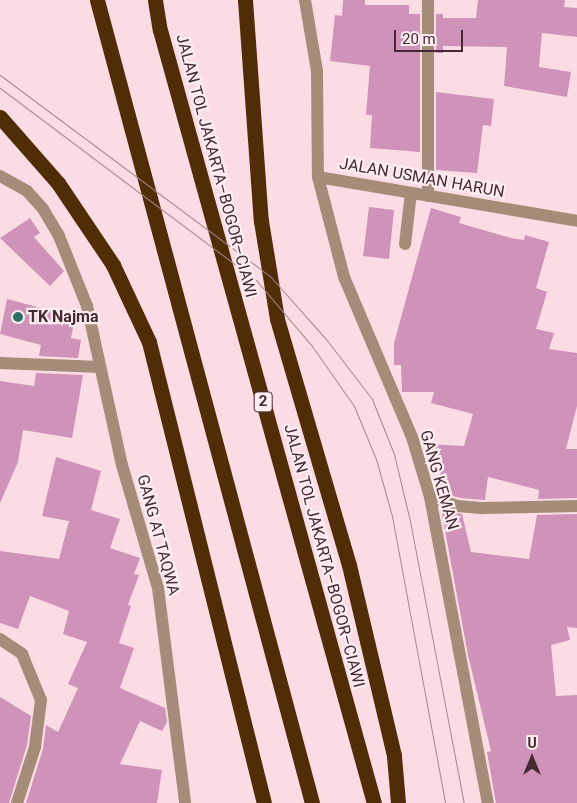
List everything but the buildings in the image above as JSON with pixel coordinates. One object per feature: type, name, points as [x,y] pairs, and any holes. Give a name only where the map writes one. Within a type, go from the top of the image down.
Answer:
[{"type":"highway","points":[[97,0],[312,803]]},
{"type":"highway","name":"JALAN TOL JAKARTA–BOGOR–CIAWI","points":[[155,0],[163,40],[374,803]]},
{"type":"highway","points":[[245,0],[260,221],[277,319],[349,565],[394,756],[398,803]]},
{"type":"highway","points":[[0,117],[58,183],[113,265],[148,342],[264,803]]},
{"type":"street","name":"JALAN USMAN HARUN","points":[[305,0],[318,71],[318,177],[577,221]]},
{"type":"street","points":[[428,0],[428,196]]},
{"type":"street","name":"GANG AT TAQWA","points":[[0,176],[27,191],[43,209],[59,236],[87,306],[122,465],[158,588],[185,803]]},
{"type":"street","name":"GANG KEMAN","points":[[318,177],[344,277],[412,437],[430,497],[488,803]]},
{"type":"street","points":[[405,244],[411,193]]},
{"type":"street","points":[[0,363],[100,366]]},
{"type":"street","points":[[430,497],[458,506],[483,508],[577,506]]},
{"type":"street","points":[[0,639],[22,654],[41,700],[35,747],[17,803]]},
{"type":"tram line","points":[[0,75],[270,276],[326,339],[372,399],[394,454],[410,521],[464,803]]},
{"type":"tram line","points":[[0,88],[256,280],[312,346],[354,406],[376,459],[392,516],[445,803]]},
{"type":"place","name":"TK Najma","points":[[18,317]]}]
